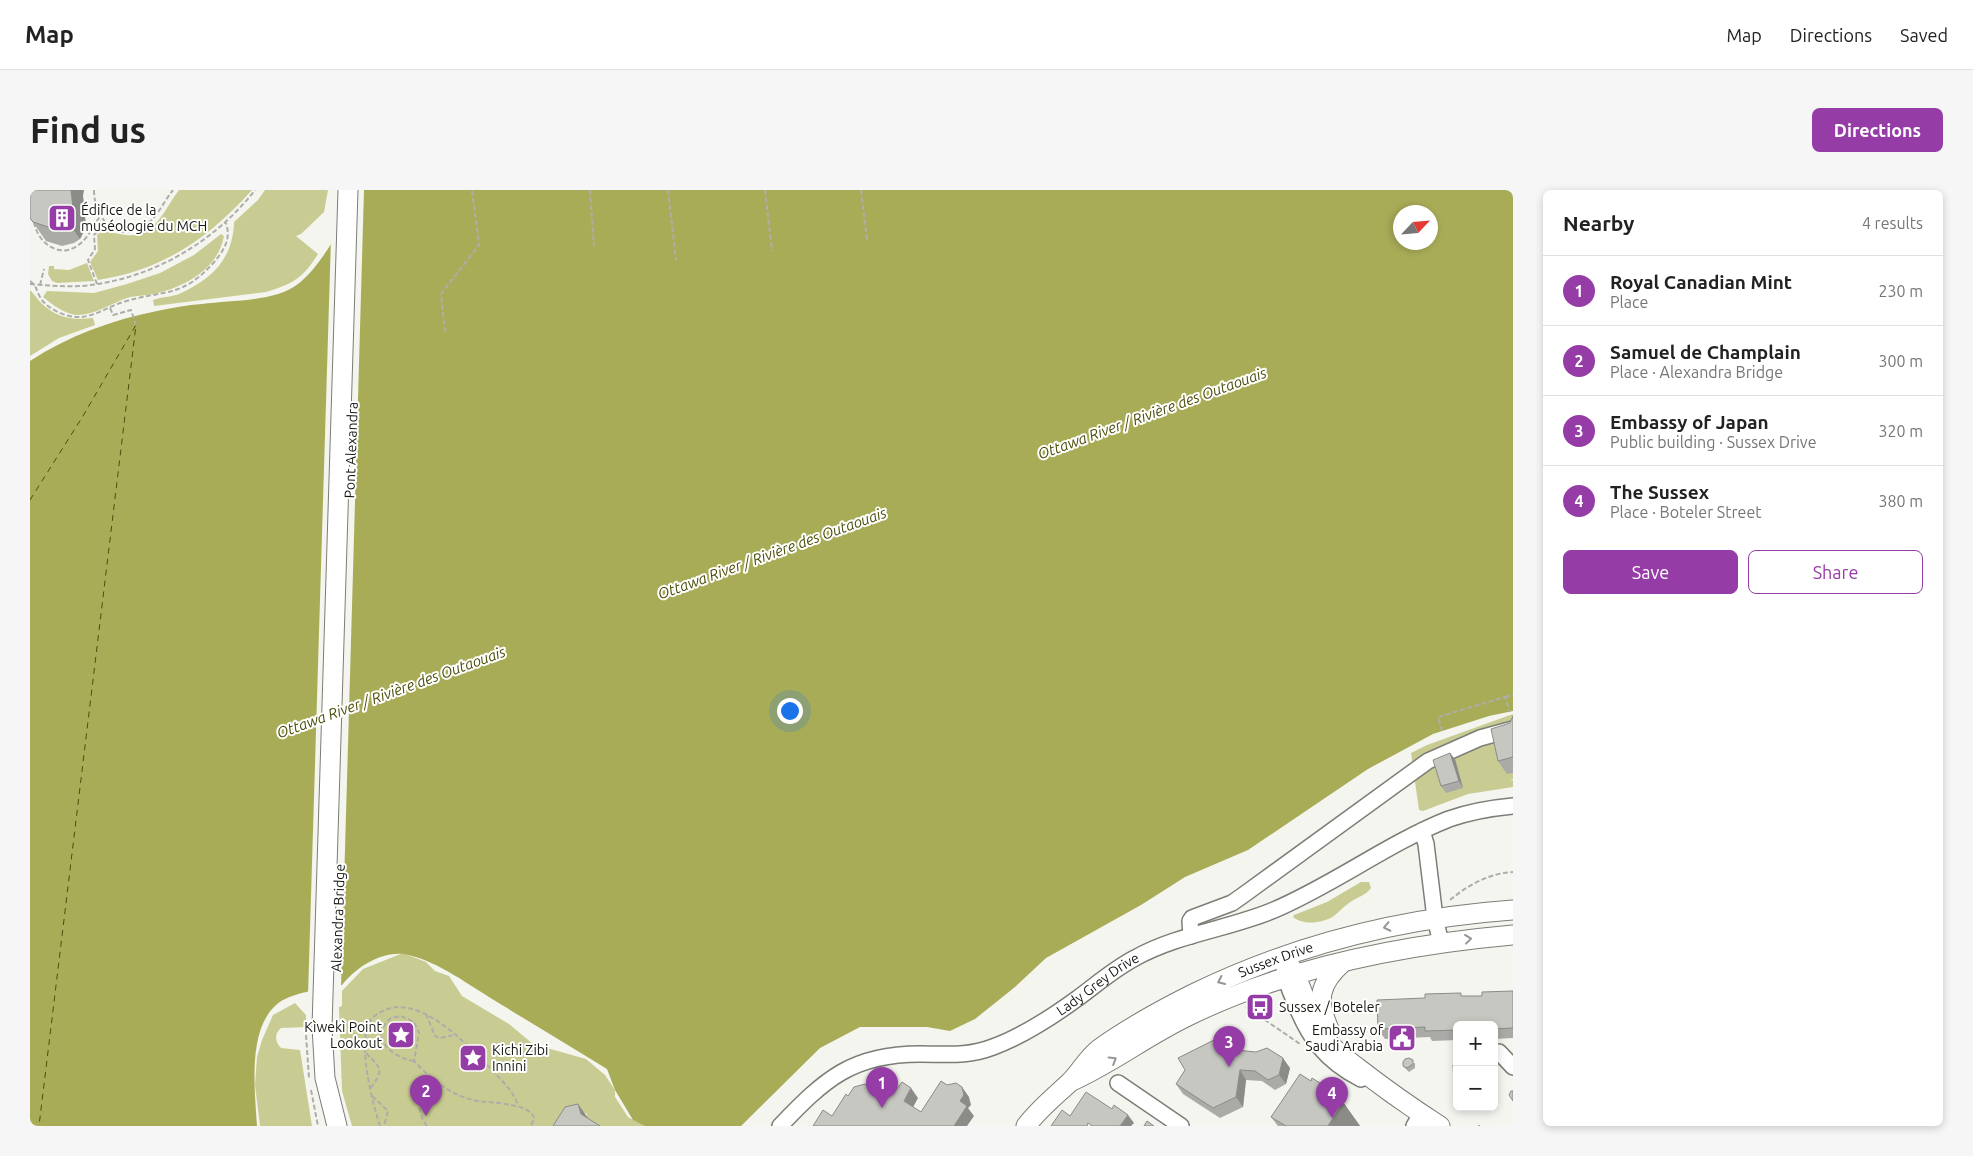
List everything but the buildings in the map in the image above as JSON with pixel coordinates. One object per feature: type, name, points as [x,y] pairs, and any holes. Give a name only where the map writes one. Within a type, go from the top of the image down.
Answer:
[{"type":"main road","points":[[328,1028],[348,190]]},
{"type":"main road","name":"Pont Alexandra","points":[[344,709],[359,190]]},
{"type":"main road","name":"Alexandra Bridge","points":[[337,1126],[325,1078],[344,709]]},
{"type":"main road","name":"Sussex Drive","points":[[1026,1126],[1070,1082],[1085,1062],[1098,1050],[1149,1018],[1205,988],[1282,955],[1345,936],[1407,922],[1513,910]]},
{"type":"main road","name":"Sussex Drive","points":[[1070,1082],[1107,1064],[1186,1017],[1238,994],[1290,976],[1388,951],[1513,935]]},
{"type":"main road","points":[[1282,955],[1290,976],[1311,1014],[1324,1037],[1335,1050],[1387,1091],[1417,1120],[1440,1126]]},
{"type":"main road","points":[[1343,962],[1325,982],[1321,1001],[1329,1029],[1358,1068]]},
{"type":"main road","name":"Alexandra Bridge","points":[[328,1028],[346,1126]]},
{"type":"street","points":[[1191,936],[1190,921],[1192,918],[1232,903],[1428,761],[1480,738],[1513,728]]},
{"type":"street","name":"Lady Grey Drive","points":[[780,1126],[820,1086],[849,1067],[884,1056],[914,1054],[963,1055],[1002,1044],[1058,1011],[1135,957],[1157,947],[1230,926],[1274,910],[1422,831],[1459,816],[1513,806]]},
{"type":"street","points":[[1422,831],[1426,844],[1435,918],[1442,943]]},
{"type":"street","points":[[1290,976],[1299,1014],[1320,1050],[1351,1074],[1387,1091]]},
{"type":"street","points":[[1498,1052],[1513,1067]]},
{"type":"street","points":[[1118,1083],[1180,1126]]},
{"type":"path","points":[[94,190],[95,205],[100,217],[105,223],[120,231],[134,231],[141,228],[155,217],[173,190]]},
{"type":"path","points":[[30,283],[36,285],[70,286],[98,284],[139,274],[158,266],[197,244],[226,223],[255,190]]},
{"type":"path","points":[[445,332],[441,294],[479,244],[472,190]]},
{"type":"path","points":[[590,190],[594,246]]},
{"type":"path","points":[[668,190],[676,260]]},
{"type":"path","points":[[765,190],[772,251]]},
{"type":"path","points":[[861,190],[867,240]]},
{"type":"path","points":[[33,219],[36,232],[42,241],[51,248],[63,251],[81,244],[100,217]]},
{"type":"path","points":[[98,284],[88,260],[95,249],[94,235],[105,223]]},
{"type":"path","points":[[36,285],[40,297],[45,304],[69,316],[84,317],[129,300],[173,292],[191,284],[213,264],[227,243],[228,229],[226,223]]},
{"type":"path","points":[[40,285],[44,269]]},
{"type":"path","points":[[109,307],[114,315],[131,310],[136,325]]},
{"type":"path","points":[[1442,730],[1438,718],[1513,695]]},
{"type":"path","points":[[1505,697],[1510,712]]},
{"type":"path","points":[[1447,903],[1477,882],[1502,872],[1513,872]]},
{"type":"path","points":[[380,1126],[370,1089],[366,1053],[368,1025],[375,1016],[388,1009],[402,1006],[410,1007],[426,1014],[466,1044],[504,1083],[515,1098],[518,1106]]},
{"type":"path","points":[[1244,1006],[1306,1048]]},
{"type":"path","points":[[426,1014],[435,1036],[439,1038],[455,1035]]},
{"type":"path","points":[[414,1061],[419,1033],[417,1025],[406,1017],[391,1018],[382,1029],[382,1038],[386,1048],[402,1059],[414,1061],[428,1075],[458,1095],[472,1100],[518,1106],[529,1110],[533,1114],[533,1122],[530,1126]]},
{"type":"path","points":[[466,1044],[471,1062],[487,1065]]},
{"type":"path","points":[[366,1053],[378,1065],[380,1071],[380,1076],[370,1089]]},
{"type":"path","points":[[427,1126],[419,1113],[418,1106],[428,1075]]},
{"type":"path","points":[[372,1096],[388,1110],[384,1126]]},
{"type":"shaded area","points":[[179,190],[252,190],[219,223],[183,249],[164,260],[143,268],[98,280],[90,262],[98,251],[97,235],[101,232],[138,235],[145,232],[156,224]]},
{"type":"shaded area","points":[[265,190],[328,190],[324,212],[301,234],[296,236],[318,254],[307,269],[290,283],[266,292],[154,306],[153,300],[179,294],[211,274],[225,257],[230,247],[234,222],[258,200]]},
{"type":"shaded area","points":[[221,234],[224,236],[221,248],[207,267],[188,281],[166,291],[127,298],[82,315],[76,315],[54,306],[43,297],[47,291],[94,293],[160,273],[194,255]]},
{"type":"shaded area","points":[[87,263],[94,281],[57,283],[52,281],[48,274],[49,266],[54,266],[54,269],[69,270]]},
{"type":"shaded area","points":[[30,290],[52,312],[69,318],[93,318],[95,325],[59,338],[30,356]]},
{"type":"shaded area","points":[[1513,714],[1513,779],[1510,780],[1513,780],[1513,787],[1468,794],[1423,811],[1419,810],[1411,753],[1427,745]]},
{"type":"shaded area","points":[[1361,882],[1369,882],[1371,888],[1334,916],[1319,922],[1302,922],[1293,917],[1327,902]]},
{"type":"shaded area","points":[[403,953],[426,962],[435,971],[449,976],[462,996],[509,1024],[533,1044],[586,1059],[605,1075],[615,1090],[615,1097],[628,1117],[637,1122],[654,1126],[590,1126],[586,1113],[575,1115],[560,1126],[352,1126],[342,1091],[339,1007],[342,1006],[342,991],[363,969]]},
{"type":"shaded area","points":[[295,1003],[306,1015],[306,1027],[281,1028],[276,1038],[281,1048],[300,1050],[312,1126],[260,1126],[255,1085],[257,1057],[273,1015]]},
{"type":"water","name":"Ottawa River / Rivière des Outaouais","points":[[362,190],[1513,190],[1513,711],[1489,716],[1433,734],[1368,769],[1248,850],[1185,877],[1141,905],[1046,958],[1015,987],[975,1019],[950,1031],[927,1027],[860,1027],[820,1048],[741,1126],[645,1126],[633,1120],[615,1090],[607,1069],[448,972],[415,957],[395,954],[386,955],[369,962],[342,985],[290,997],[276,1005],[267,1016],[257,1045],[255,1062],[254,1079],[257,1126],[30,1126],[30,361],[75,337],[124,319],[185,306],[265,297],[288,290],[307,276],[333,240]]},
{"type":"pier","points":[[359,190],[364,190],[341,988],[308,995],[331,238]]},
{"type":"ferry route","points":[[30,500],[83,416],[136,325],[39,1126]]},
{"type":"place","name":"Édifice de la muséologie du MCH","points":[[62,218]]},
{"type":"place","name":"Sussex / Boteler","points":[[1260,1007]]},
{"type":"place","name":"Kìwekì Point Lookout","points":[[401,1035]]},
{"type":"place","name":"Embassy of Saudi Arabia","points":[[1402,1038]]},
{"type":"place","name":"Kichi Zibi Innini","points":[[473,1058]]},
{"type":"place","name":"Embassy of Japan","points":[[1229,1067]]},
{"type":"place","name":"Royal Canadian Mint","points":[[882,1108]]},
{"type":"place","name":"Samuel de Champlain","points":[[426,1116]]},
{"type":"place","name":"The Sussex","points":[[1332,1118]]}]
